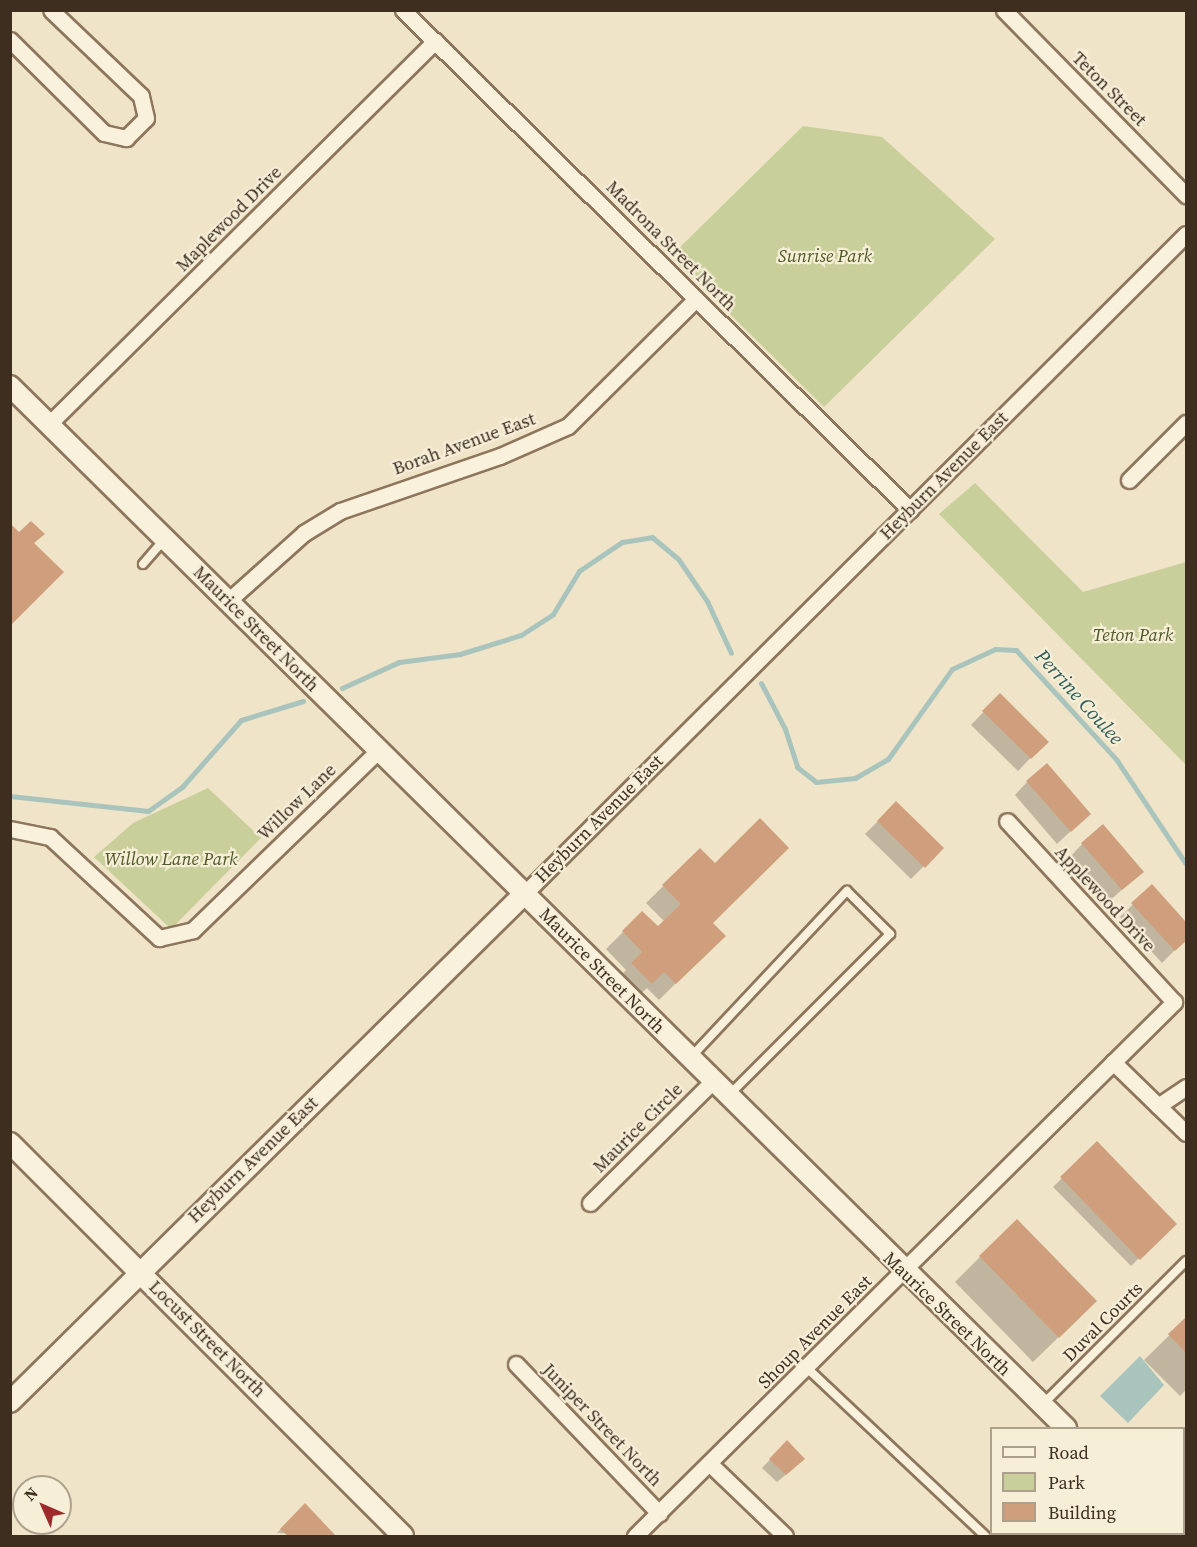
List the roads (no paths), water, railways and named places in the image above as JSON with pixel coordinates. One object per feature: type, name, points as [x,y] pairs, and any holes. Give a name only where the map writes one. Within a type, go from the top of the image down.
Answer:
[{"type":"street","points":[[10,40],[104,134],[126,138],[146,118],[141,96],[51,10]]},
{"type":"street","name":"Madrona Street North","points":[[403,10],[910,510]]},
{"type":"street","name":"Teton Street","points":[[1004,10],[1186,195]]},
{"type":"street","name":"Maplewood Drive","points":[[49,424],[435,40]]},
{"type":"street","name":"Heyburn Avenue East","points":[[10,1402],[1186,234]]},
{"type":"street","name":"Borah Avenue East","points":[[228,601],[304,532],[340,511],[500,456],[568,426],[696,299]]},
{"type":"street","name":"Maurice Street North","points":[[10,386],[713,1081],[902,1272],[1065,1427]]},
{"type":"street","points":[[1129,480],[1186,423]]},
{"type":"street","name":"Willow Lane","points":[[10,829],[50,837],[159,938],[193,930],[379,750]]},
{"type":"street","name":"Applewood Drive","points":[[1007,821],[1174,1002]]},
{"type":"street","name":"Shoup Avenue East","points":[[635,1536],[1174,1002]]},
{"type":"street","points":[[1113,1062],[1186,1133]]},
{"type":"street","name":"Maurice Circle","points":[[590,1203],[713,1081]]},
{"type":"street","points":[[1158,1106],[1186,1087]]},
{"type":"street","name":"Locust Street North","points":[[10,1143],[403,1536]]},
{"type":"street","name":"Juniper Street North","points":[[516,1364],[659,1513]]},
{"type":"street","points":[[710,1464],[785,1536]]},
{"type":"lane","points":[[143,564],[165,539]]},
{"type":"lane","points":[[690,1059],[847,891],[890,934],[728,1096]]},
{"type":"lane","name":"Duval Courts","points":[[1042,1405],[1186,1261]]},
{"type":"lane","points":[[807,1368],[985,1536]]},
{"type":"water","points":[[1140,1356],[1164,1385],[1128,1423],[1100,1396]]},
{"type":"waterway","name":"Perrine Coulee","points":[[342,688],[399,662],[460,654],[521,635],[553,614],[579,571],[622,542],[652,537],[679,560],[707,601],[731,653]]},
{"type":"waterway","name":"Perrine Coulee","points":[[761,683],[785,729],[797,767],[816,782],[855,778],[888,759],[952,669],[995,649],[1016,650],[1116,759],[1186,864]]},
{"type":"waterway","name":"Perrine Coulee","points":[[10,796],[148,811],[182,787],[241,720],[303,701]]},
{"type":"park label","name":"Sunrise Park","points":[[825,256]]},
{"type":"park label","name":"Teton Park","points":[[1133,635]]},
{"type":"park label","name":"Willow Lane Park","points":[[171,859]]}]
